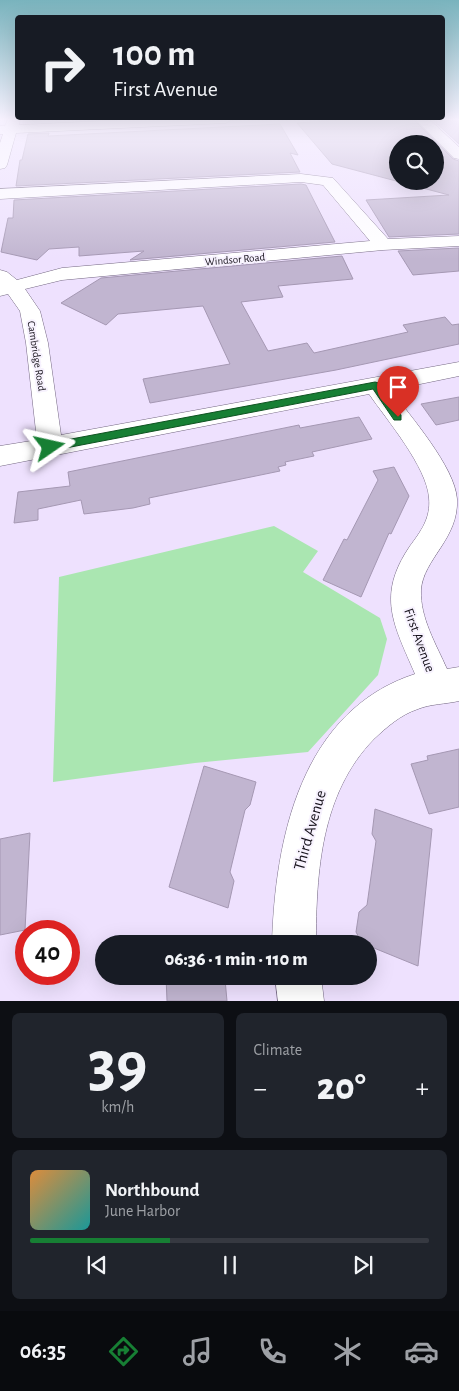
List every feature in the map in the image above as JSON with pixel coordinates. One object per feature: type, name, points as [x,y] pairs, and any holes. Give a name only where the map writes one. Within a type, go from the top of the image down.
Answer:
[{"type":"street","points":[[0,194],[301,178],[328,181],[383,245]]},
{"type":"street","name":"Windsor Road","points":[[4,284],[62,274],[383,245],[459,241]]},
{"type":"street","name":"Cambridge Road","points":[[4,284],[30,311],[37,343],[50,447]]},
{"type":"street","points":[[0,456],[459,369]]},
{"type":"street","name":"First Avenue","points":[[375,385],[432,466],[443,497],[443,514],[437,533],[412,569],[406,587],[406,602],[413,625],[448,684]]},
{"type":"street","name":"Third Avenue","points":[[294,935],[295,882],[303,839],[314,802],[328,769],[350,736],[377,711],[407,694],[448,684]]},
{"type":"street","points":[[299,985],[301,1001]]},
{"type":"green space","points":[[274,526],[318,551],[303,572],[380,618],[387,639],[378,675],[308,752],[195,763],[53,782],[59,577]]},
{"type":"building","points":[[19,166],[297,166],[300,172],[16,186]]},
{"type":"building","points":[[338,166],[389,166],[389,179]]},
{"type":"building","points":[[444,166],[459,166],[459,234],[389,237],[366,200],[449,195],[430,190],[444,190]]},
{"type":"building","points":[[306,185],[335,242],[130,260],[144,251],[79,256],[79,247],[49,249],[37,260],[1,252],[8,218],[13,218],[14,200]]},
{"type":"building","points":[[459,248],[459,271],[413,275],[398,251]]},
{"type":"building","points":[[342,256],[353,279],[278,286],[283,297],[241,302],[268,351],[307,343],[314,353],[408,332],[403,325],[445,317],[452,325],[459,324],[459,344],[336,370],[150,403],[143,379],[230,364],[203,306],[118,314],[106,325],[61,303],[101,278]]},
{"type":"building","points":[[459,397],[459,420],[436,425],[421,404]]},
{"type":"building","points":[[359,417],[372,439],[312,452],[314,456],[285,462],[286,465],[278,467],[280,471],[149,498],[150,504],[133,508],[84,514],[81,500],[38,509],[38,520],[14,523],[18,492],[70,486],[68,472],[299,425],[300,428]]},
{"type":"building","points":[[394,467],[409,496],[391,534],[389,533],[361,597],[323,580],[344,539],[347,540],[378,480],[373,471]]},
{"type":"building","points":[[459,749],[459,807],[429,814],[411,764],[428,760],[427,756]]},
{"type":"building","points":[[204,766],[256,782],[250,805],[245,810],[230,872],[234,881],[228,908],[169,887]]},
{"type":"building","points":[[375,809],[432,829],[418,966],[377,949],[377,935],[358,935],[356,932],[359,912],[367,905],[376,841],[372,834]]},
{"type":"building","points":[[30,833],[26,920],[15,920],[15,932],[0,935],[0,839]]},
{"type":"building","points":[[166,985],[226,985],[227,1001],[167,1001]]},
{"type":"route","points":[[50,447],[375,385],[398,417]]}]
